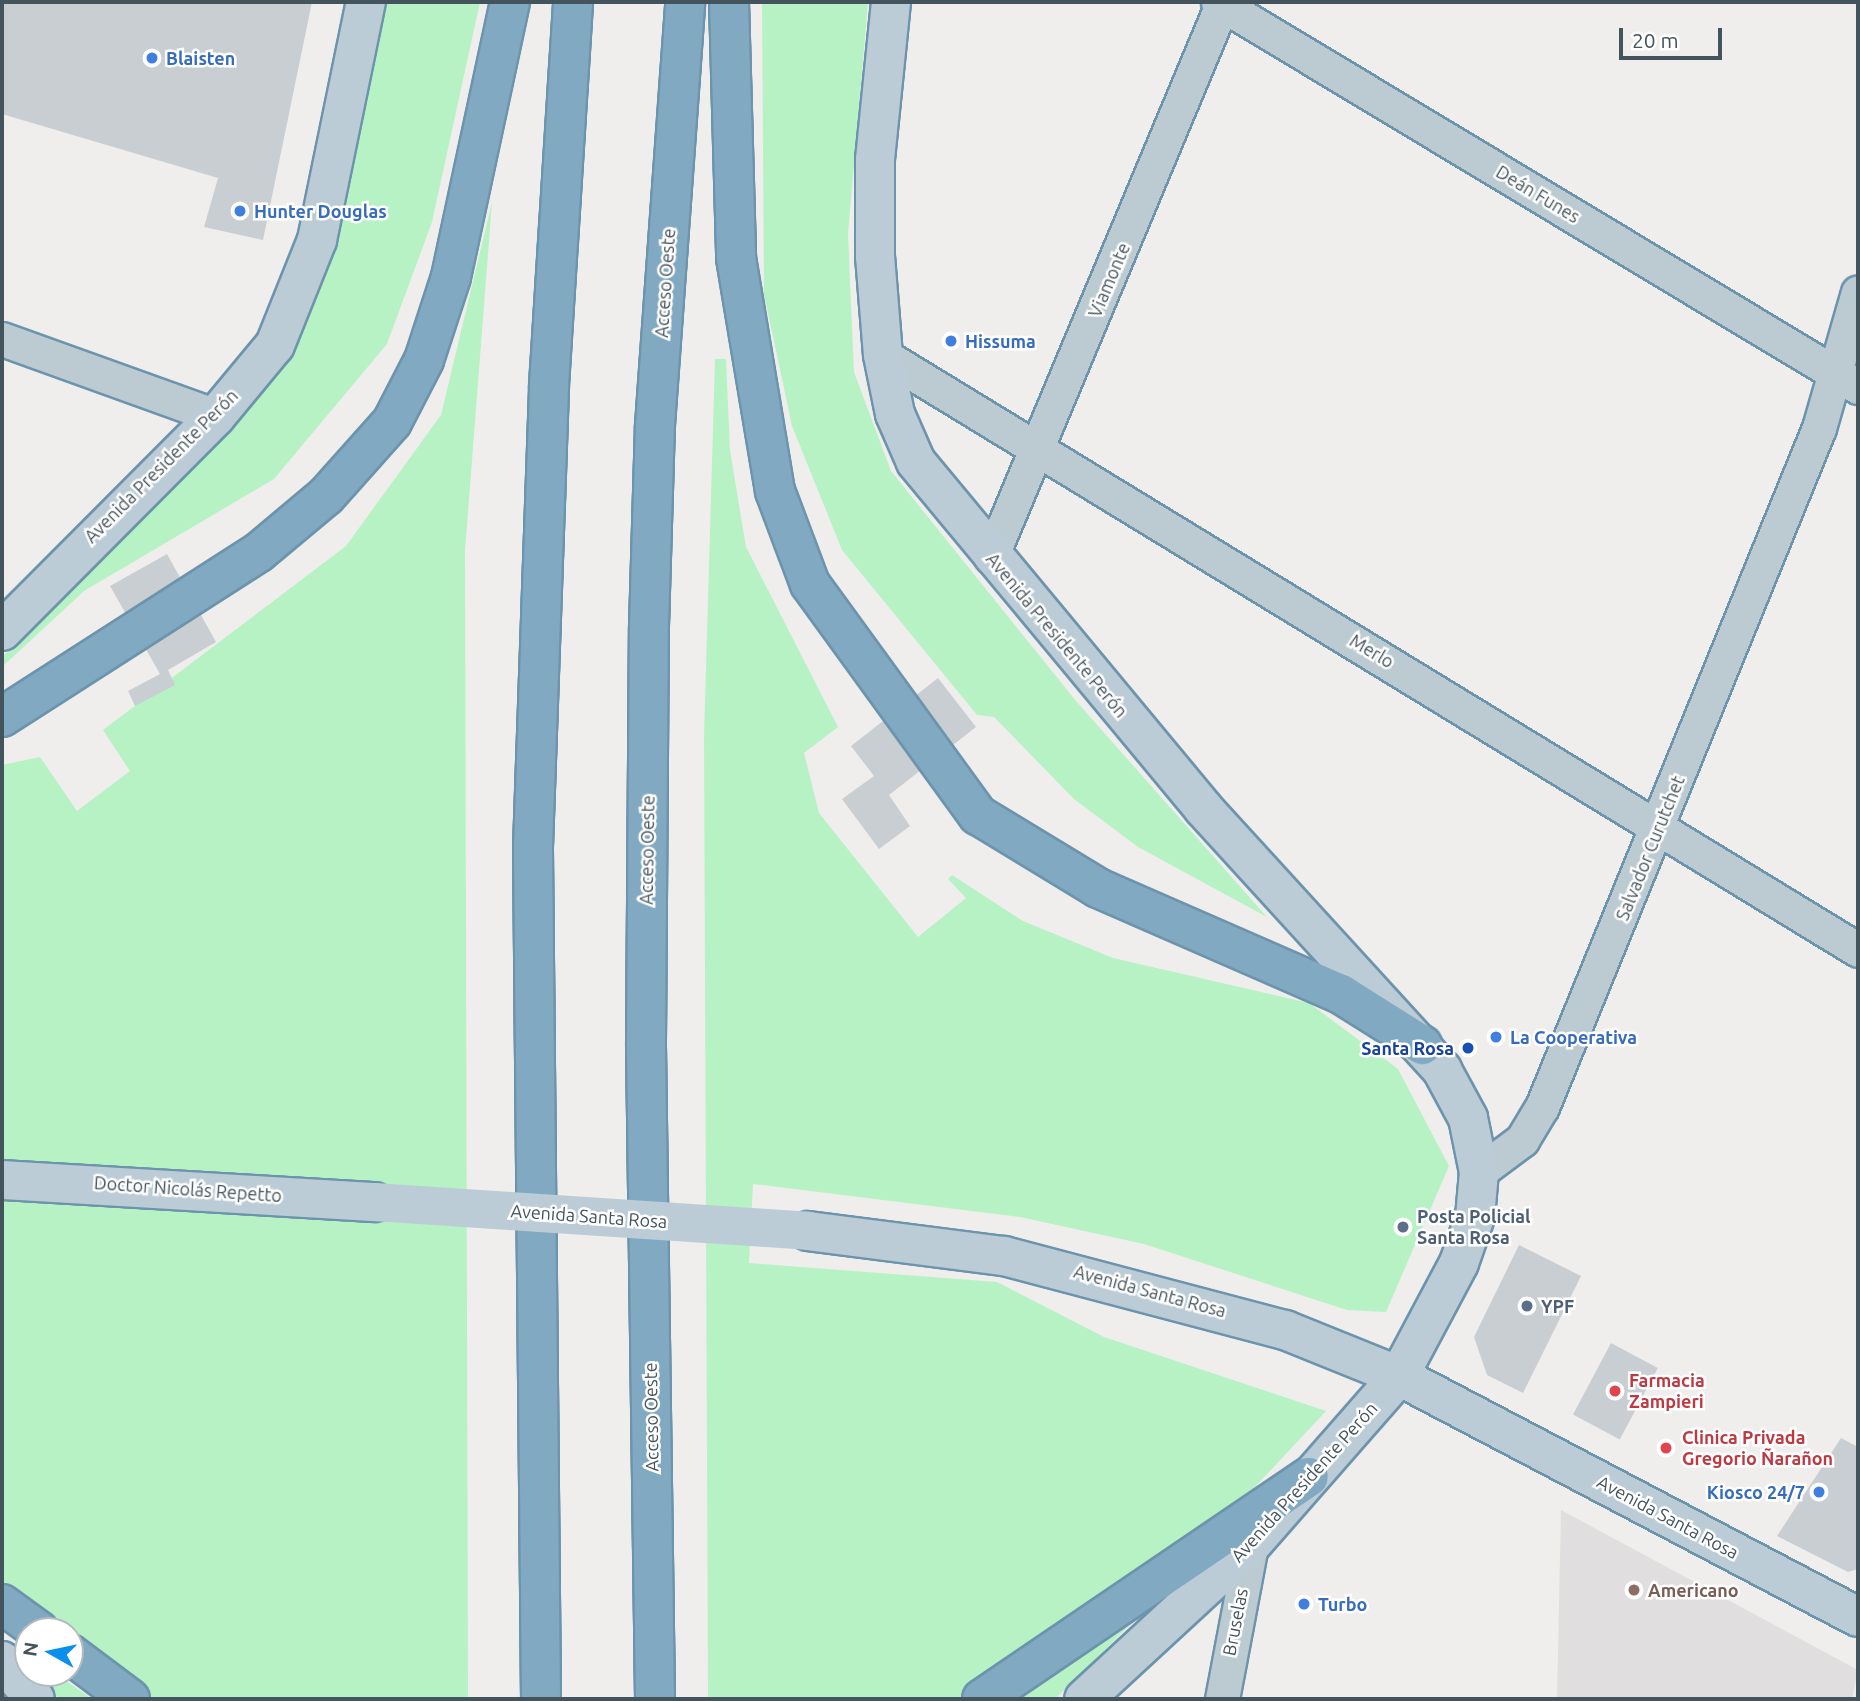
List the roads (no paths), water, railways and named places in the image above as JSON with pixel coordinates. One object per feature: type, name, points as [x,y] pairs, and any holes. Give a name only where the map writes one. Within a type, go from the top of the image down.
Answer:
[{"type":"highway","points":[[2,716],[259,552],[326,496],[391,422],[425,360],[452,276],[510,2]]},
{"type":"highway","points":[[541,1699],[533,847],[549,385],[573,2]]},
{"type":"highway","name":"Acceso Oeste","points":[[655,1699],[646,1043],[649,626],[655,425],[685,2]]},
{"type":"highway","points":[[729,2],[736,258],[759,415],[775,491],[810,584],[831,616],[978,816],[1098,888],[1341,994],[1422,1045]]},
{"type":"highway","points":[[982,1699],[1309,1477]]},
{"type":"highway","points":[[2,1604],[20,1617]]},
{"type":"highway","points":[[84,1664],[130,1699]]},
{"type":"street","name":"Avenida Presidente Perón","points":[[2,631],[216,416],[275,345],[300,295],[366,2]]},
{"type":"street","name":"Avenida Presidente Perón","points":[[891,2],[875,160],[883,355],[895,414],[916,462],[991,557],[1203,808],[1422,1045],[1468,1118],[1479,1172]]},
{"type":"street","name":"Deán Funes","points":[[1221,3],[1847,380]]},
{"type":"street","name":"Viamonte","points":[[991,557],[1221,3]]},
{"type":"street","name":"Salvador Curutchet","points":[[1479,1172],[1522,1139],[1542,1107],[1847,380],[1858,292]]},
{"type":"street","points":[[2,339],[216,416]]},
{"type":"street","name":"Merlo","points":[[883,355],[1661,825],[1858,950]]},
{"type":"street","points":[[1399,1377],[1459,1263],[1475,1217],[1479,1172]]},
{"type":"street","name":"Doctor Nicolás Repetto","points":[[2,1180],[374,1202]]},
{"type":"street","name":"Avenida Santa Rosa","points":[[374,1202],[808,1231],[1075,1271],[1285,1330],[1399,1377],[1858,1617]]},
{"type":"street","name":"Avenida Presidente Perón","points":[[1084,1699],[1251,1545],[1399,1377]]},
{"type":"street","name":"Bruselas","points":[[1222,1699],[1251,1545]]},
{"type":"street","points":[[2,1661],[35,1699]]},
{"type":"place","name":"Blaisten","points":[[152,58]]},
{"type":"place","name":"Hunter Douglas","points":[[240,211]]},
{"type":"place","name":"Hissuma","points":[[951,341]]},
{"type":"place","name":"La Cooperativa","points":[[1496,1037]]},
{"type":"place","name":"Santa Rosa","points":[[1468,1048]]},
{"type":"place","name":"Posta Policial Santa Rosa","points":[[1403,1227]]},
{"type":"place","name":"YPF","points":[[1527,1306]]},
{"type":"place","name":"Farmacia Zampieri","points":[[1615,1391]]},
{"type":"place","name":"Clinica Privada Gregorio Ñarañon","points":[[1666,1448]]},
{"type":"place","name":"Kiosco 24/7","points":[[1819,1492]]},
{"type":"place","name":"Americano","points":[[1634,1590]]},
{"type":"place","name":"Turbo","points":[[1304,1604]]}]
